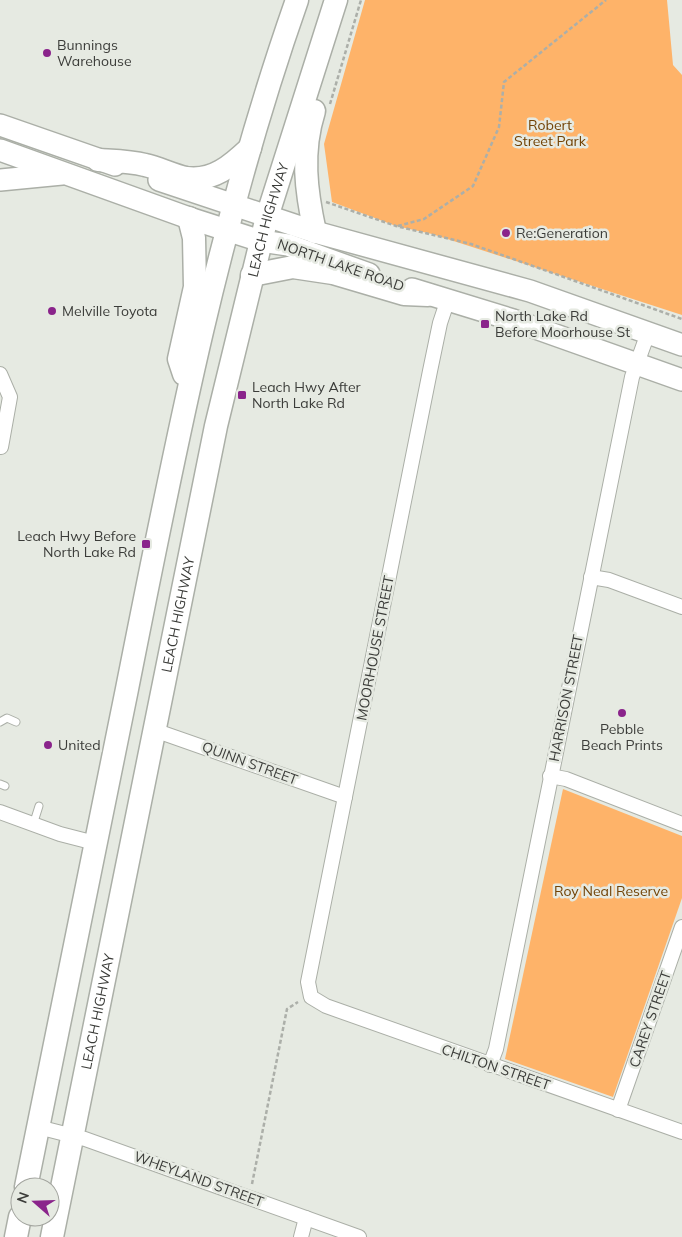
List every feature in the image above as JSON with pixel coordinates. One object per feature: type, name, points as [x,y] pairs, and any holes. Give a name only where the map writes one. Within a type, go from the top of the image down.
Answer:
[{"type":"highway","points":[[28,1177],[188,388],[227,230],[297,0]]},
{"type":"highway","name":"LEACH HIGHWAY","points":[[52,1237],[216,426],[267,217],[336,0]]},
{"type":"highway","points":[[315,232],[307,189],[305,161],[309,126],[347,0]]},
{"type":"highway","points":[[98,160],[145,165],[185,178],[196,178],[209,176],[227,169],[251,148]]},
{"type":"highway","points":[[188,388],[180,359],[195,287],[194,238],[189,218]]},
{"type":"highway","points":[[252,275],[293,267],[333,273],[404,294],[438,297]]},
{"type":"highway","points":[[145,596],[180,603]]},
{"type":"main road","name":"NORTH LAKE ROAD","points":[[0,125],[267,217],[530,291],[682,345]]},
{"type":"main road","name":"NORTH LAKE ROAD","points":[[0,150],[189,218],[261,241],[288,244],[682,380]]},
{"type":"main road","points":[[0,180],[64,174]]},
{"type":"street","name":"MOORHOUSE STREET","points":[[311,997],[308,982],[434,352],[438,297]]},
{"type":"street","name":"HARRISON STREET","points":[[490,1065],[496,1049],[591,577],[637,364],[648,333]]},
{"type":"street","points":[[0,374],[10,396],[1,448]]},
{"type":"street","points":[[591,577],[609,580],[682,607]]},
{"type":"street","name":"QUINN STREET","points":[[154,730],[345,797]]},
{"type":"street","points":[[550,776],[566,779],[682,824]]},
{"type":"street","points":[[0,812],[32,825],[95,843]]},
{"type":"street","name":"CAREY STREET","points":[[618,1110],[682,927]]},
{"type":"street","name":"CHILTON STREET","points":[[311,997],[326,1006],[682,1132]]},
{"type":"street","name":"WHEYLAND STREET","points":[[38,1127],[73,1135],[359,1237]]},
{"type":"street","points":[[301,1237],[306,1218]]},
{"type":"lane","points":[[0,722],[7,718],[16,722]]},
{"type":"lane","points":[[32,825],[39,806]]},
{"type":"path","points":[[328,111],[361,0]]},
{"type":"path","points":[[396,226],[424,219],[473,186],[499,127],[504,82],[606,0]]},
{"type":"path","points":[[322,200],[396,226],[472,244],[682,319]]},
{"type":"path","points":[[248,1197],[287,1009],[311,997]]},
{"type":"green space","name":"Robert Street Park","points":[[365,0],[667,0],[673,65],[682,75],[682,315],[432,234],[396,226],[332,202],[324,144]]},
{"type":"green space","name":"Roy Neal Reserve","points":[[563,789],[682,836],[682,898],[613,1097],[505,1059]]},
{"type":"place","name":"Bunnings Warehouse","points":[[47,53]]},
{"type":"place","name":"Re:Generation","points":[[506,233]]},
{"type":"place","name":"Melville Toyota","points":[[52,311]]},
{"type":"place","name":"North Lake Rd Before Moorhouse St","points":[[485,324]]},
{"type":"place","name":"Leach Hwy After North Lake Rd","points":[[242,395]]},
{"type":"place","name":"Leach Hwy Before North Lake Rd","points":[[146,544]]},
{"type":"place","name":"Pebble Beach Prints","points":[[622,713]]},
{"type":"place","name":"United","points":[[48,745]]}]
